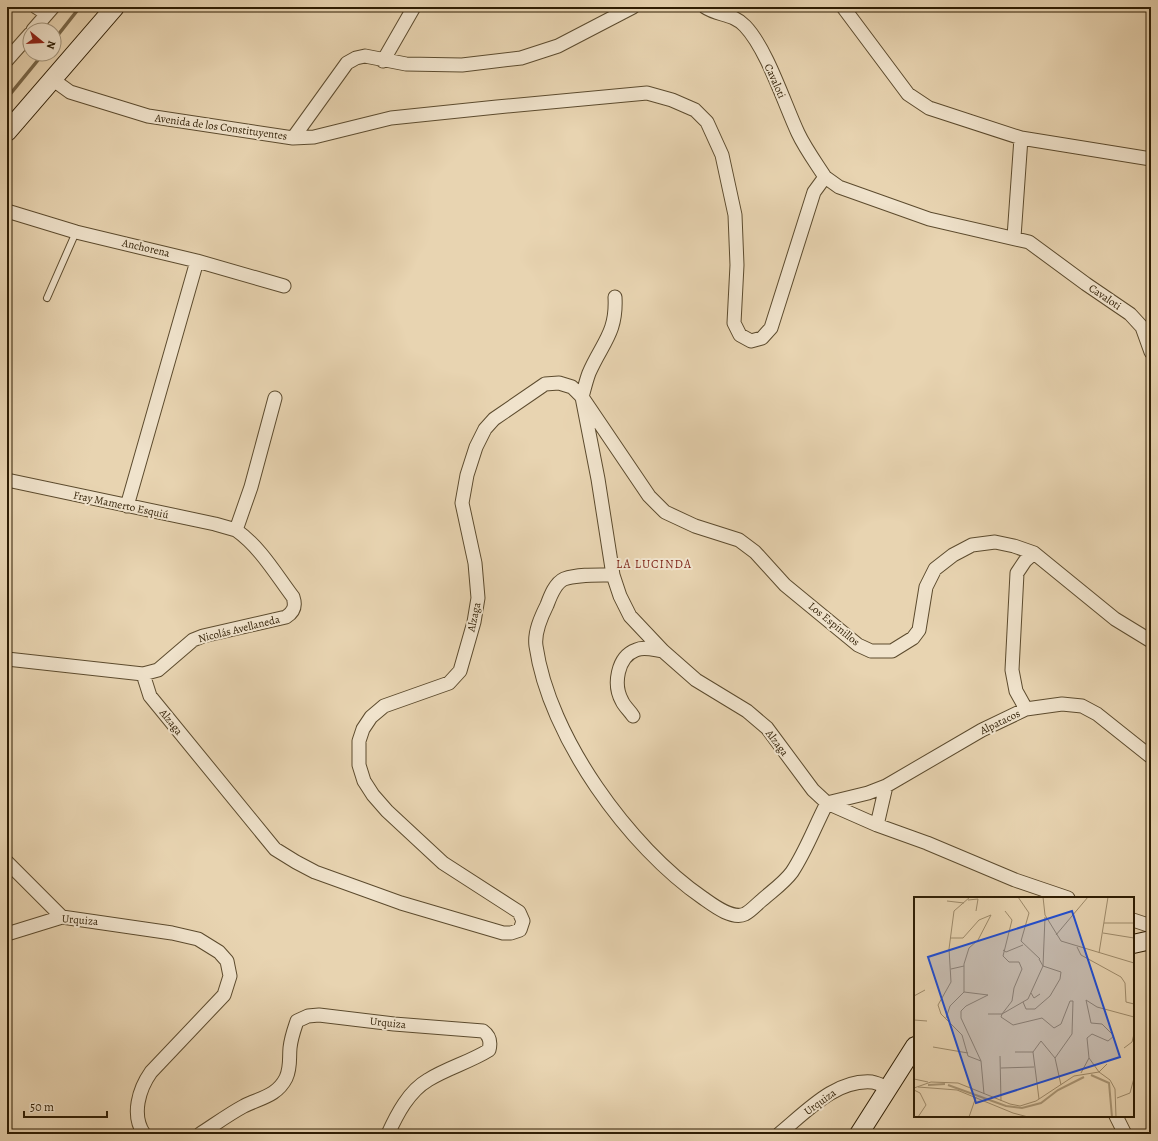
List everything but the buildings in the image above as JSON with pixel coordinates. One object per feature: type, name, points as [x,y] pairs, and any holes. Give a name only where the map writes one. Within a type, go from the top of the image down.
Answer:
[{"type":"main road","points":[[7,132],[115,7]]},
{"type":"main road","points":[[1134,944],[1151,940]]},
{"type":"main road","points":[[859,1134],[914,1048]]},
{"type":"street","points":[[383,61],[414,7]]},
{"type":"street","name":"Avenida de los Constituyentes","points":[[52,79],[70,92],[148,116],[293,138],[347,63],[356,58],[365,56],[383,61],[406,64],[462,65],[521,58],[558,46],[633,7]]},
{"type":"street","name":"Cavaloti","points":[[704,7],[711,11],[730,15],[745,25],[758,42],[798,135],[825,177],[839,187],[929,218],[1014,237],[1029,242],[1130,314],[1142,327],[1151,352]]},
{"type":"street","points":[[843,7],[908,94],[929,108],[1021,138],[1151,159]]},
{"type":"street","points":[[38,22],[45,9]]},
{"type":"street","points":[[7,60],[22,43]]},
{"type":"street","points":[[293,138],[314,137],[392,118],[647,93],[695,110],[707,122],[722,155],[735,215],[737,265],[734,323],[740,335],[750,341],[762,338],[771,328],[814,192],[825,177]]},
{"type":"street","points":[[1014,237],[1021,138]]},
{"type":"street","name":"Anchorena","points":[[7,211],[76,232],[197,261],[284,286]]},
{"type":"street","points":[[127,506],[197,261]]},
{"type":"street","points":[[582,398],[589,374],[610,335],[616,315],[615,298]]},
{"type":"street","name":"Alzaga","points":[[144,674],[150,696],[275,849],[315,872],[401,903],[503,934],[511,934],[520,930],[523,921],[519,912],[443,863],[387,811],[373,795],[364,781],[359,765],[359,740],[363,729],[371,717],[384,706],[449,683],[460,671],[474,622],[478,598],[475,563],[462,503],[467,475],[476,447],[485,429],[494,419],[545,384],[559,383],[572,387],[582,398],[598,479],[613,575],[620,596],[630,616],[663,651],[696,680],[747,711],[767,728],[813,790],[827,803],[877,825],[928,843],[1015,880],[1065,897]]},
{"type":"street","points":[[236,530],[251,487],[275,398]]},
{"type":"street","name":"Los Espinillos","points":[[582,398],[649,496],[665,512],[695,526],[739,540],[754,552],[786,585],[858,645],[871,651],[892,651],[913,638],[919,630],[926,587],[935,569],[953,555],[972,545],[995,542],[1014,546],[1034,553],[1115,619],[1151,641]]},
{"type":"street","name":"Fray Mamerto Esquiú","points":[[7,480],[215,524],[236,530]]},
{"type":"street","name":"Nicolás Avellaneda","points":[[144,674],[158,670],[193,640],[203,636],[286,617],[292,613],[295,604],[293,597],[257,548],[236,530]]},
{"type":"street","points":[[1026,709],[1016,690],[1012,670],[1017,573],[1025,560],[1034,553]]},
{"type":"street","points":[[613,575],[577,577],[562,580],[552,592],[538,624],[536,645],[548,691],[565,733],[594,784],[638,840],[670,872],[717,907],[736,915],[745,914],[780,885],[791,873],[827,803]]},
{"type":"street","points":[[633,716],[622,701],[616,687],[620,666],[635,650],[645,648],[663,651]]},
{"type":"street","points":[[7,659],[144,674]]},
{"type":"street","name":"Alpatacos","points":[[827,803],[868,793],[886,786],[982,730],[1026,709],[1062,704],[1082,706],[1097,714],[1151,757]]},
{"type":"street","points":[[877,825],[886,786]]},
{"type":"street","points":[[7,862],[62,917]]},
{"type":"street","name":"Urquiza","points":[[7,934],[62,917],[172,933],[198,939],[219,952],[227,961],[230,976],[224,995],[151,1072],[143,1084],[139,1096],[138,1117],[144,1134]]},
{"type":"street","points":[[1134,920],[1151,926]]},
{"type":"street","name":"Urquiza","points":[[200,1134],[244,1106],[267,1097],[277,1089],[286,1078],[290,1064],[290,1048],[297,1021],[308,1016],[319,1015],[394,1024],[483,1031],[488,1034],[491,1043],[489,1050],[427,1080],[409,1097],[395,1118],[388,1134]]},
{"type":"street","name":"Urquiza","points":[[779,1134],[836,1089],[849,1085],[872,1082],[889,1088]]},
{"type":"street","points":[[1116,1117],[1125,1134]]},
{"type":"lane","points":[[47,298],[76,232]]},
{"type":"waterway","points":[[62,30],[80,7]]},
{"type":"waterway","points":[[7,98],[36,62]]},
{"type":"district","name":"LA LUCINDA","points":[[654,564]]}]
